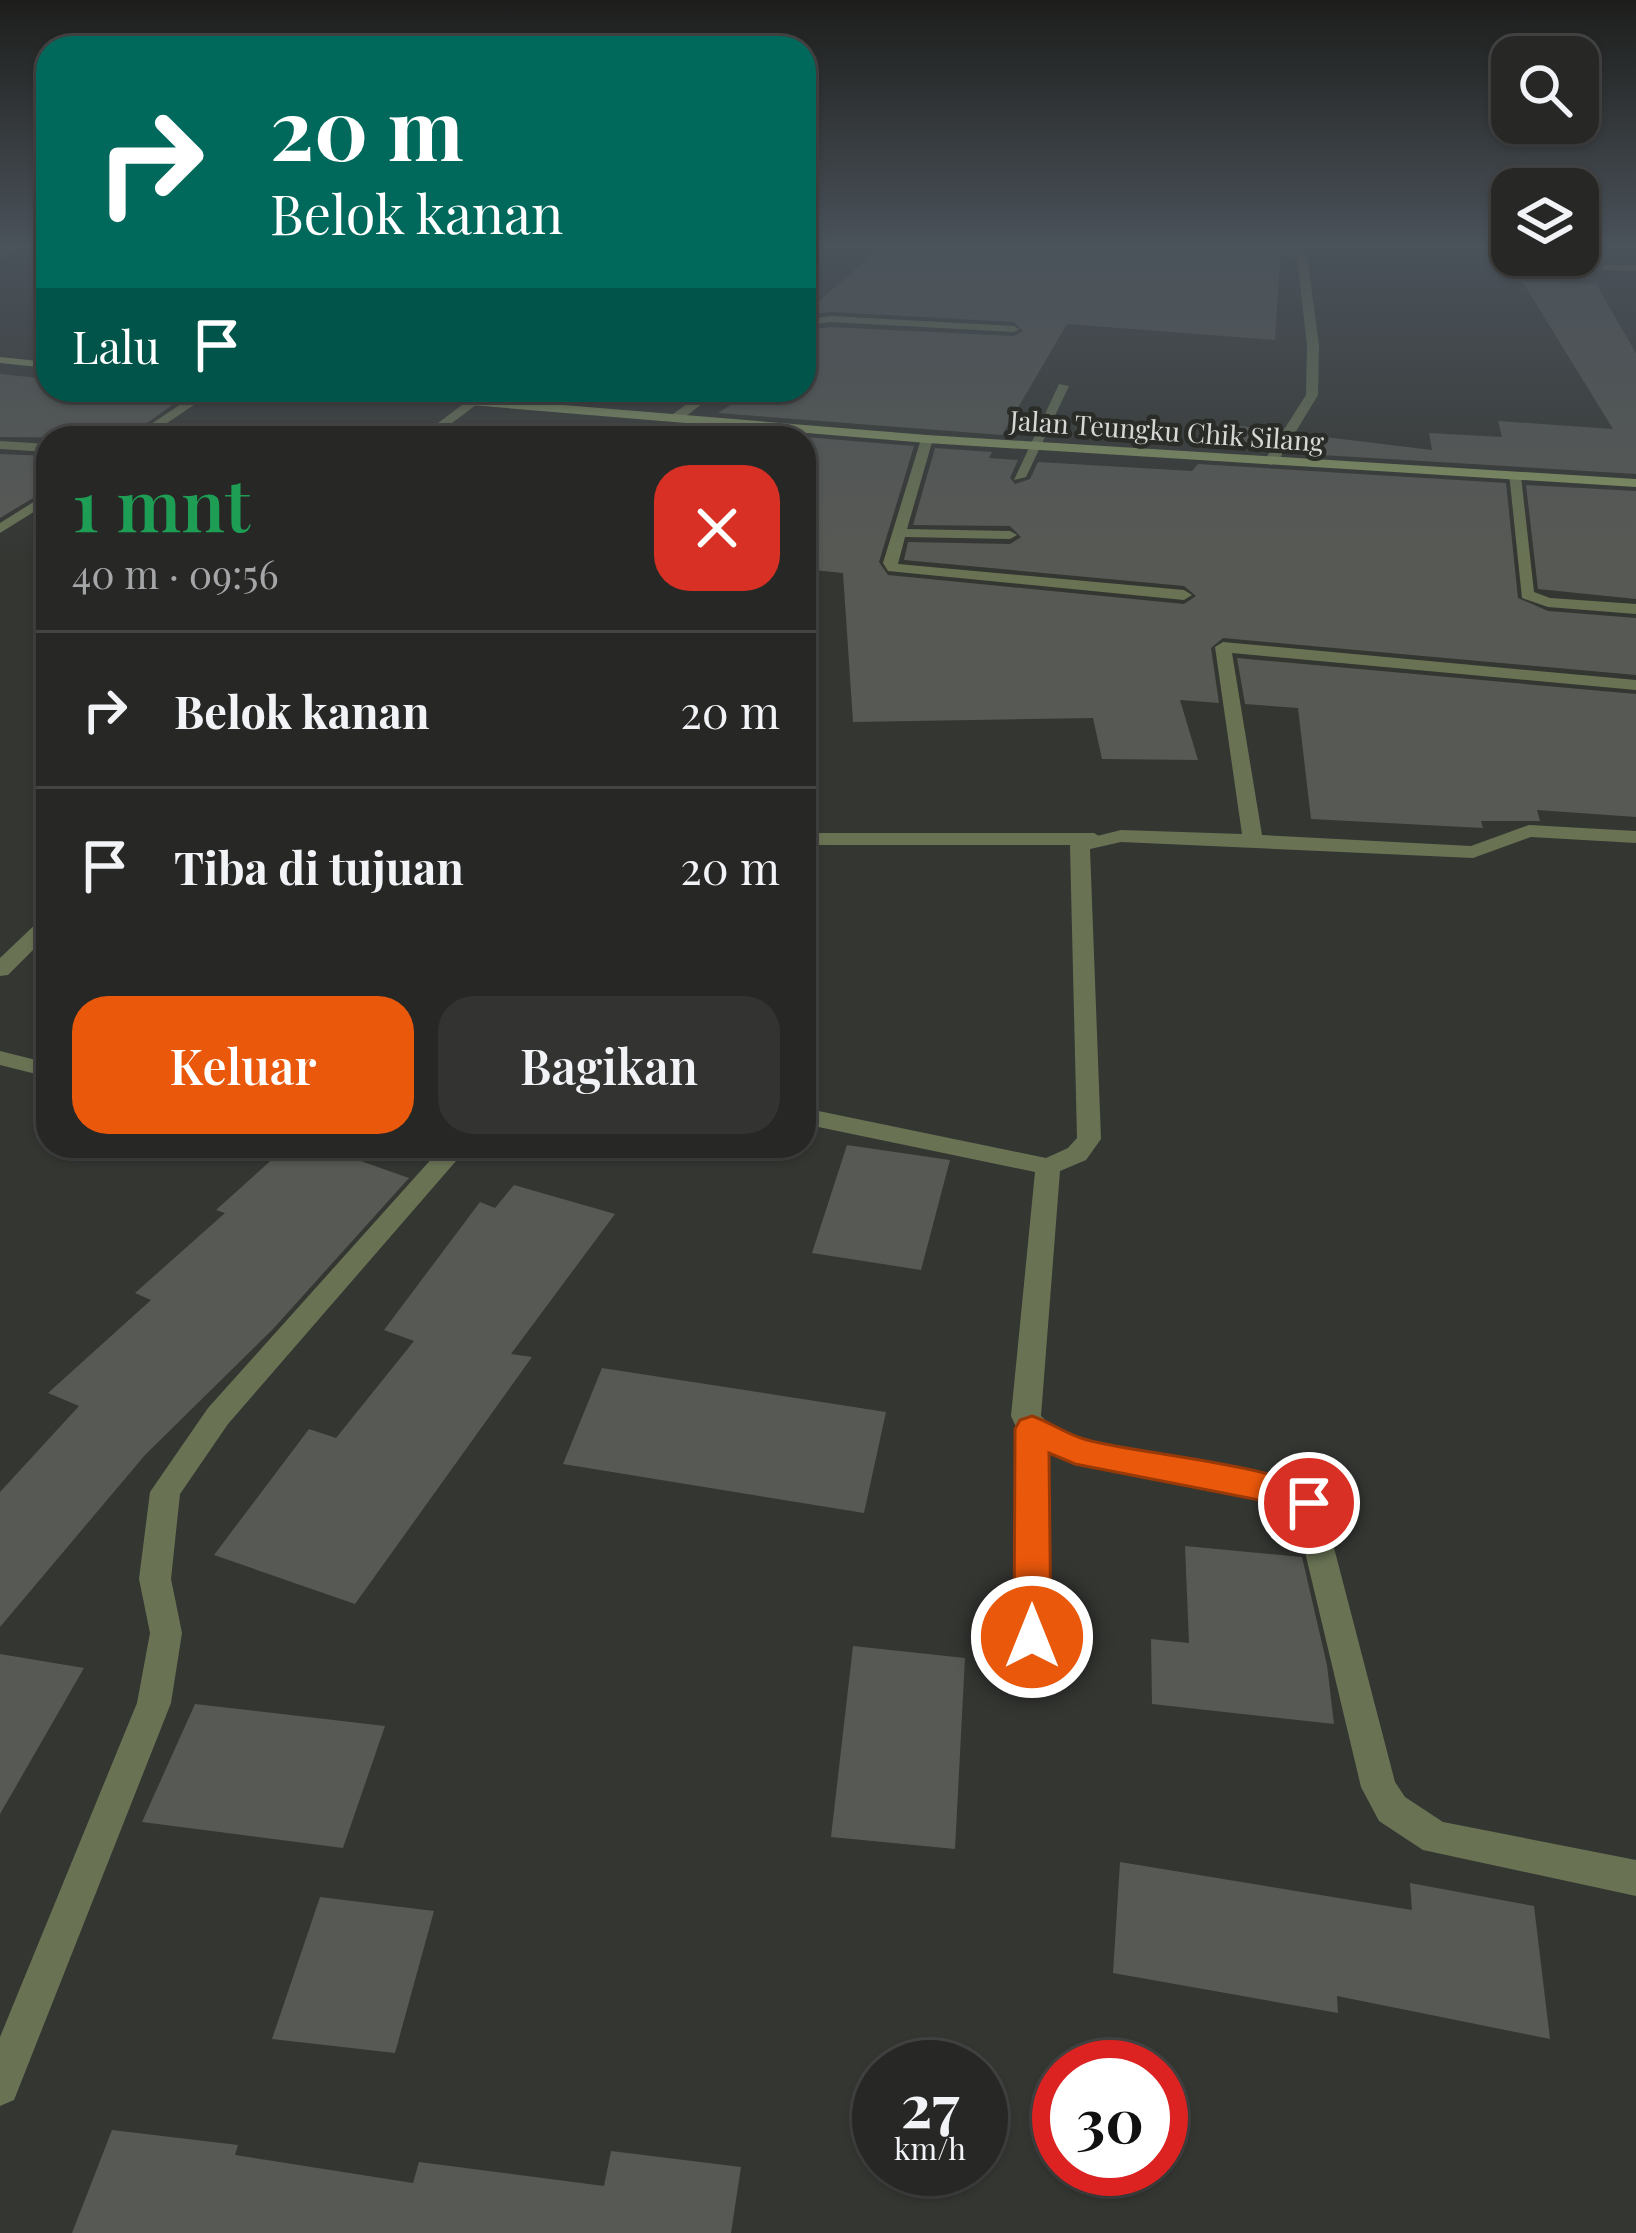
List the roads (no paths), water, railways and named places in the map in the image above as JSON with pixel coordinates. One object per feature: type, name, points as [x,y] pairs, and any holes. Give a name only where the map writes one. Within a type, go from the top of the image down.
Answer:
[{"type":"street","points":[[1271,461],[1312,395],[1313,350]]},
{"type":"street","points":[[0,361],[36,364]]},
{"type":"street","points":[[1019,477],[1063,386]]},
{"type":"street","points":[[154,426],[192,402]]},
{"type":"street","points":[[440,426],[473,402]]},
{"type":"street","name":"Jalan Teungku Chik Silang","points":[[473,402],[779,426]]},
{"type":"street","points":[[677,417],[698,402]]},
{"type":"street","name":"Jalan Teungku Chik Silang","points":[[816,429],[1636,483]]},
{"type":"street","points":[[927,439],[890,563],[906,573],[1184,595]]},
{"type":"street","points":[[0,445],[36,447]]},
{"type":"street","points":[[1514,476],[1527,595],[1548,602],[1636,609]]},
{"type":"street","points":[[0,529],[36,505]]},
{"type":"street","points":[[899,533],[1010,535]]},
{"type":"street","points":[[1253,840],[1222,647],[1636,686]]},
{"type":"street","points":[[816,839],[1253,840],[1473,851],[1529,831],[1636,837]]},
{"type":"street","points":[[816,1119],[1048,1167],[1077,1154],[1090,1139],[1078,854],[1080,846],[1094,839]]},
{"type":"street","points":[[0,970],[36,935]]},
{"type":"street","points":[[0,1058],[36,1067]]},
{"type":"street","points":[[0,2086],[154,1703],[166,1633],[155,1579],[165,1492],[218,1416],[446,1158]]},
{"type":"street","points":[[1032,1637],[1032,1429],[1026,1416],[1048,1167]]},
{"type":"street","points":[[1032,1429],[1075,1451],[1287,1492],[1309,1503],[1379,1786],[1392,1809],[1436,1838],[1636,1878]]}]
